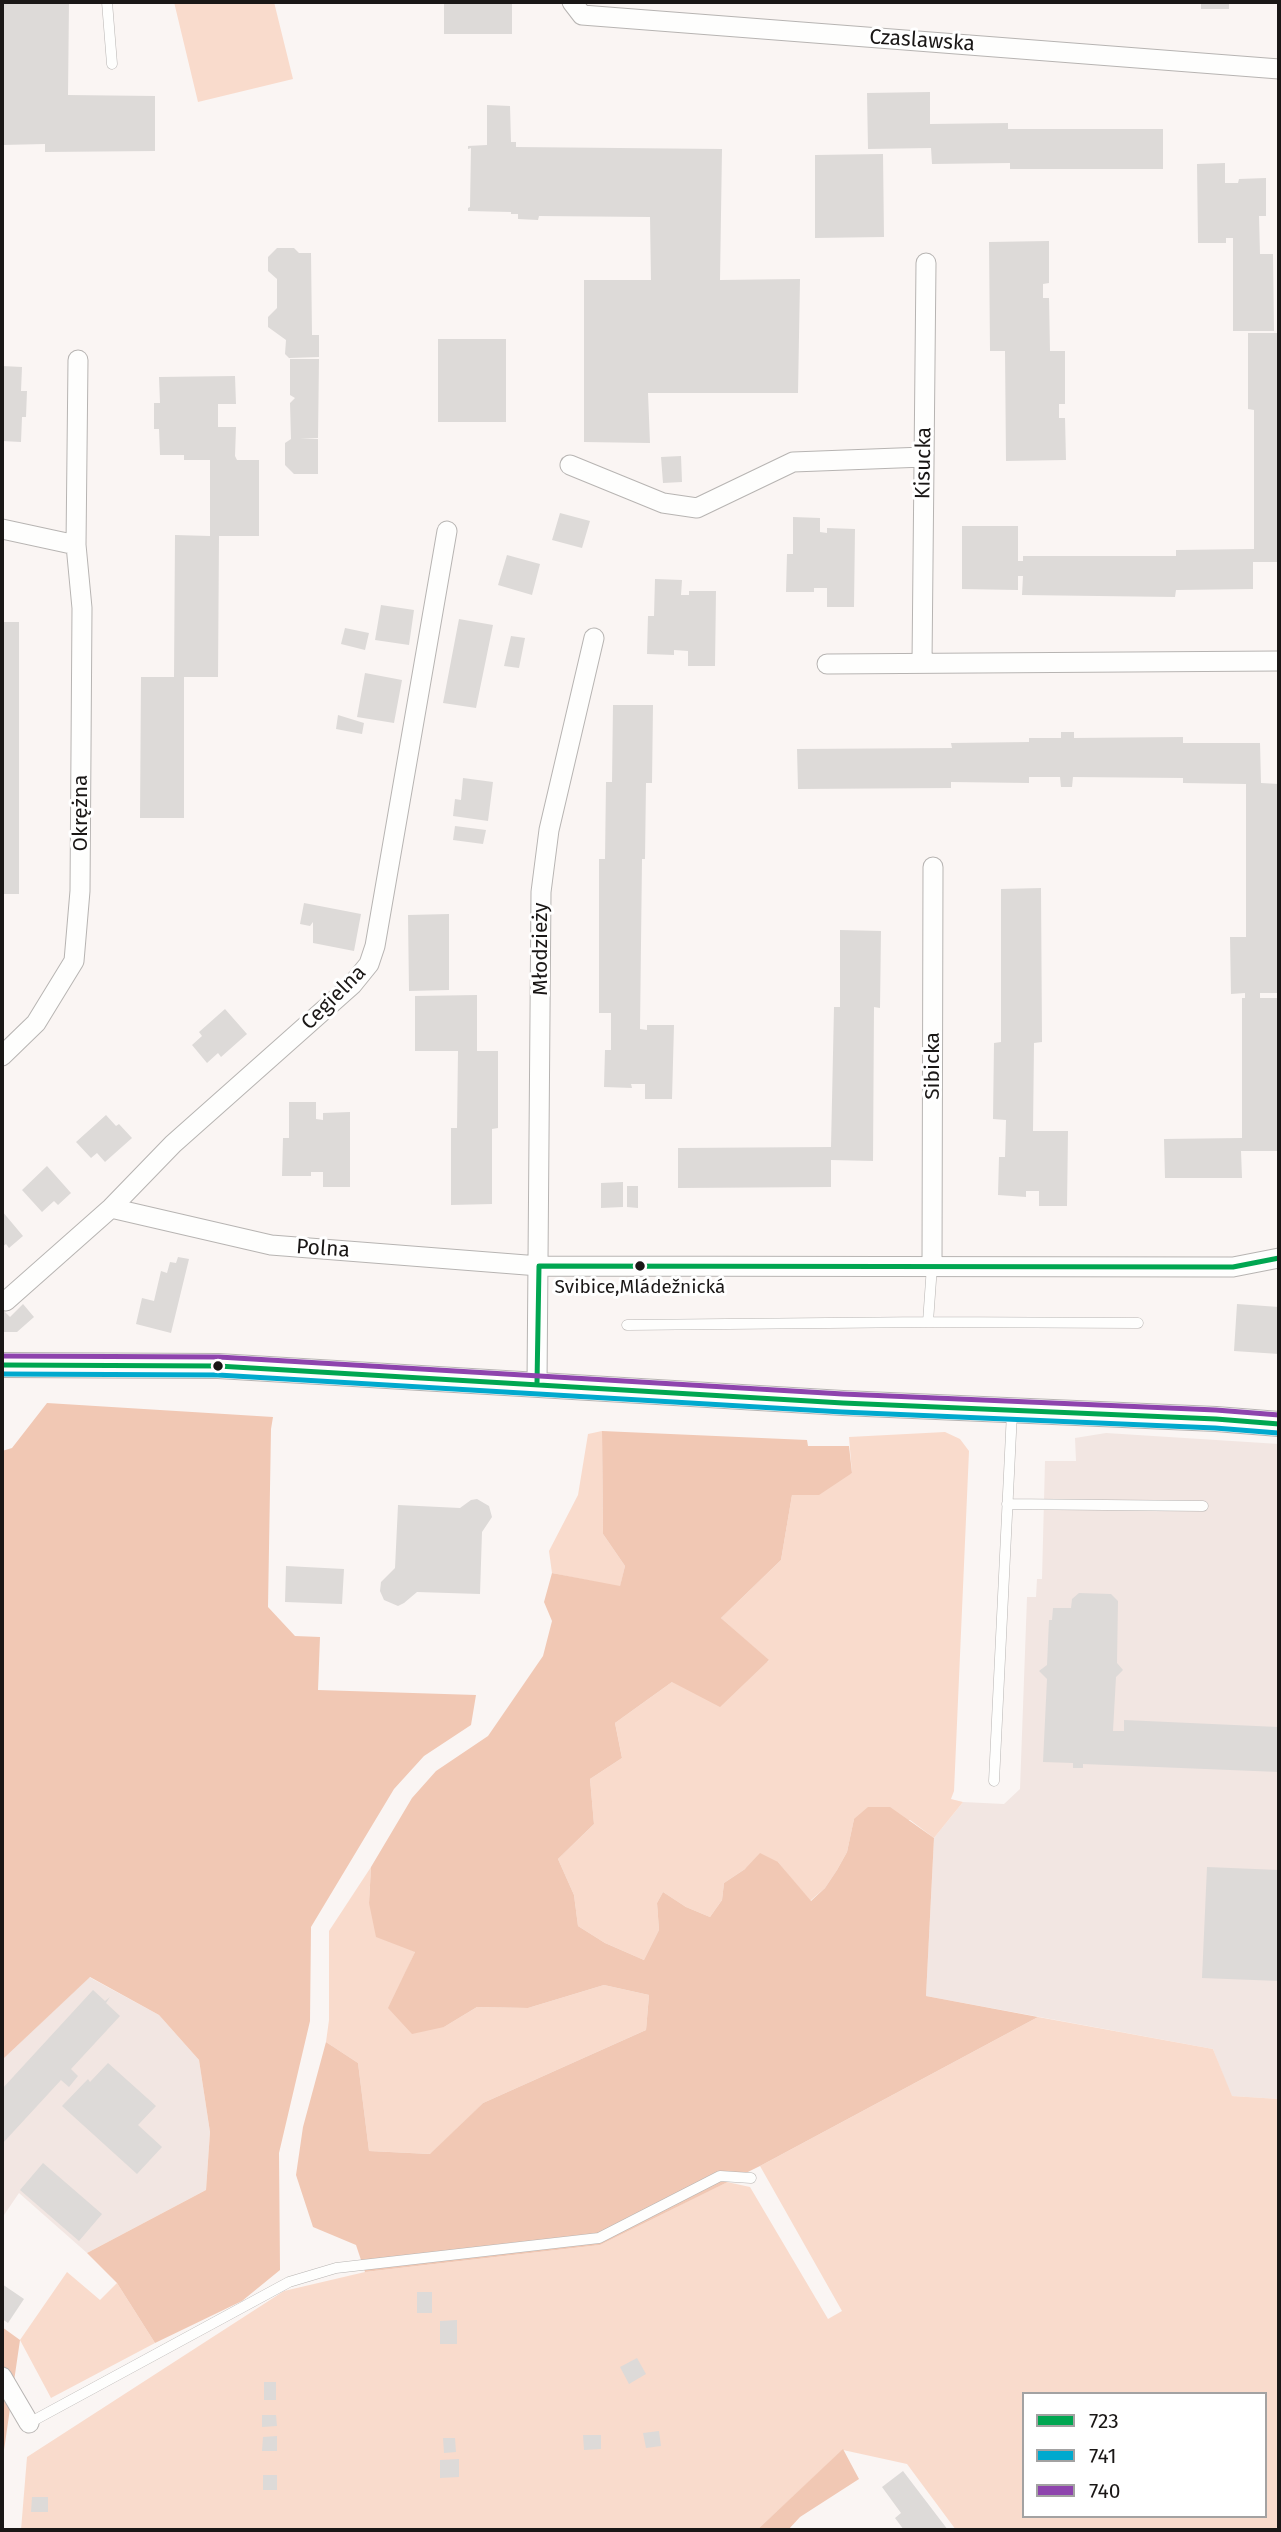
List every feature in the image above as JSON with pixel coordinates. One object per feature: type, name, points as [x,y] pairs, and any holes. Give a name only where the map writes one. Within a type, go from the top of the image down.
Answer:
[{"type":"street","name":"Czaslawska","points":[[572,2],[582,15],[1279,69]]},
{"type":"street","name":"Kisucka","points":[[922,663],[926,263]]},
{"type":"street","name":"Okrężna","points":[[2,1056],[36,1023],[74,961],[80,891],[82,622],[76,545],[78,360]]},
{"type":"street","points":[[570,465],[663,503],[697,508],[793,462],[924,457]]},
{"type":"street","points":[[2,529],[76,545]]},
{"type":"street","name":"Cegielna","points":[[6,1301],[111,1208],[173,1144],[352,985],[369,964],[377,933],[447,531]]},
{"type":"street","name":"Młodzieży","points":[[537,1383],[541,892],[549,830],[594,638]]},
{"type":"street","points":[[827,664],[1279,661]]},
{"type":"street","name":"Sibicka","points":[[932,1266],[933,867]]},
{"type":"street","name":"Polna","points":[[111,1208],[271,1245],[540,1266],[1233,1267],[1279,1258]]},
{"type":"street","points":[[2,1364],[218,1366],[537,1383],[829,1403],[1279,1423]]},
{"type":"street","points":[[2,2377],[29,2423]]},
{"type":"lane","points":[[107,2],[112,64]]},
{"type":"lane","points":[[928,1322],[932,1266]]},
{"type":"lane","points":[[626,1325],[1138,1323]]},
{"type":"lane","points":[[994,1781],[1012,1412]]},
{"type":"lane","points":[[1007,1504],[1203,1506]]},
{"type":"lane","points":[[29,2423],[289,2282],[336,2268],[599,2238],[720,2176],[751,2178]]},
{"type":"shaded area","points":[[174,2],[274,2],[293,79],[198,102]]},
{"type":"shaded area","points":[[47,1403],[273,1417],[268,1607],[295,1636],[320,1637],[318,1690],[476,1695],[471,1725],[424,1756],[394,1789],[311,1927],[310,2021],[279,2153],[280,2270],[242,2301],[155,2343],[117,2283],[87,2253],[206,2190],[210,2132],[199,2060],[159,2015],[90,1977],[2,2060],[2,1451],[12,1448]]},
{"type":"shaded area","points":[[602,1431],[603,1534],[625,1566],[620,1587],[552,1573],[549,1551],[578,1495],[588,1434]]},
{"type":"shaded area","points":[[602,1431],[807,1440],[808,1446],[849,1446],[852,1473],[819,1495],[792,1495],[781,1560],[721,1618],[769,1660],[720,1707],[672,1682],[615,1723],[622,1758],[590,1779],[594,1824],[558,1859],[574,1895],[578,1926],[605,1943],[644,1960],[659,1930],[657,1903],[663,1892],[686,1907],[710,1917],[722,1900],[724,1883],[745,1869],[760,1853],[778,1862],[811,1901],[825,1888],[847,1852],[854,1819],[868,1807],[890,1807],[934,1838],[926,1996],[1038,2017],[760,2166],[600,2245],[365,2272],[356,2245],[313,2227],[296,2175],[303,2127],[326,2042],[358,2063],[369,2151],[430,2154],[483,2103],[646,2030],[649,1995],[604,1985],[528,2008],[477,2007],[444,2027],[412,2034],[388,2008],[415,1952],[376,1937],[369,1903],[371,1867],[412,1798],[436,1771],[488,1736],[543,1656],[552,1621],[544,1602],[552,1573],[620,1586],[625,1566],[603,1534]]},
{"type":"shaded area","points":[[945,1432],[960,1439],[969,1451],[954,1791],[951,1799],[963,1802],[934,1838],[910,1820],[854,1819],[847,1852],[825,1888],[810,1901],[778,1862],[745,1869],[724,1883],[722,1900],[710,1917],[686,1907],[663,1892],[657,1903],[659,1930],[644,1960],[605,1943],[578,1926],[574,1895],[558,1859],[594,1824],[590,1779],[622,1758],[615,1723],[672,1682],[769,1661],[721,1618],[781,1560],[792,1495],[852,1473],[849,1437]]},
{"type":"shaded area","points":[[1106,1433],[1279,1444],[1279,2099],[1231,2096],[1213,2049],[926,1996],[934,1838],[963,1802],[1004,1804],[1020,1789],[1027,1597],[1036,1597],[1037,1579],[1042,1579],[1045,1461],[1076,1461],[1075,1438]]},
{"type":"shaded area","points":[[371,1867],[369,1903],[415,1952],[406,1972],[444,2027],[477,2007],[528,2008],[604,1985],[649,1995],[646,2030],[483,2103],[431,2154],[369,2151],[358,2063],[326,2042],[329,2020],[329,1931]]},
{"type":"shaded area","points":[[89,1977],[159,2015],[199,2060],[210,2132],[206,2190],[87,2253],[19,2193],[2,2218],[2,2060]]},
{"type":"shaded area","points":[[1038,2017],[1213,2049],[1232,2096],[1279,2099],[1279,2530],[956,2530],[907,2464],[843,2450],[757,2530],[21,2530],[27,2457],[284,2291],[365,2272],[600,2245],[727,2182],[750,2187],[828,2319],[842,2311],[760,2166]]},
{"type":"shaded area","points":[[67,2272],[100,2300],[117,2283],[155,2343],[51,2398],[20,2340]]},
{"type":"shaded area","points":[[2,2327],[20,2340],[2,2451]]},
{"type":"shaded area","points":[[843,2449],[859,2479],[800,2517],[788,2530],[757,2530]]},
{"type":"building","points":[[2,2],[69,2],[68,95],[155,96],[155,151],[45,152],[45,144],[2,145]]},
{"type":"building","points":[[444,2],[512,2],[512,34],[444,34]]},
{"type":"building","points":[[1201,2],[1229,2],[1229,9],[1201,9]]},
{"type":"building","points":[[930,92],[930,124],[1008,123],[1008,129],[1163,129],[1163,169],[1010,169],[1010,163],[932,164],[931,148],[868,149],[867,93]]},
{"type":"building","points":[[487,105],[510,106],[511,142],[516,142],[516,147],[722,149],[720,280],[800,279],[798,393],[648,393],[650,443],[584,442],[584,280],[651,280],[650,217],[539,216],[538,220],[518,219],[518,214],[511,212],[468,211],[471,148],[468,149],[468,146],[487,145]]},
{"type":"building","points":[[883,154],[884,237],[815,238],[815,155]]},
{"type":"building","points":[[1225,163],[1225,183],[1238,183],[1239,179],[1266,178],[1266,216],[1259,216],[1260,254],[1273,254],[1274,331],[1233,331],[1233,238],[1226,238],[1226,243],[1198,243],[1197,164]]},
{"type":"building","points":[[1049,241],[1049,283],[1043,284],[1043,298],[1049,298],[1050,351],[1065,351],[1065,404],[1059,404],[1059,418],[1065,418],[1066,460],[1006,461],[1005,351],[990,351],[989,242]]},
{"type":"building","points":[[277,248],[294,248],[299,253],[311,253],[312,335],[319,335],[319,357],[289,358],[285,354],[286,340],[268,327],[268,317],[277,308],[277,279],[268,271],[268,257]]},
{"type":"building","points":[[1248,333],[1279,333],[1279,562],[1253,562],[1253,589],[1176,590],[1175,597],[1022,595],[1023,576],[1018,576],[1018,590],[962,589],[962,526],[1018,526],[1018,561],[1023,561],[1023,556],[1176,556],[1176,550],[1254,549],[1254,410],[1248,409]]},
{"type":"building","points":[[438,339],[506,339],[506,422],[438,422]]},
{"type":"building","points":[[290,359],[319,359],[318,438],[300,438],[318,439],[318,474],[294,474],[285,465],[285,443],[291,439],[290,403],[295,398],[290,395]]},
{"type":"building","points":[[2,366],[22,367],[21,391],[27,391],[21,442],[2,441]]},
{"type":"building","points":[[235,376],[236,404],[218,404],[218,427],[236,427],[237,460],[259,460],[259,536],[219,536],[218,677],[184,677],[184,818],[140,818],[141,677],[174,677],[175,535],[210,536],[210,460],[184,460],[184,455],[160,455],[159,429],[154,429],[154,403],[160,403],[159,377]]},
{"type":"building","points":[[681,456],[682,482],[663,483],[661,457]]},
{"type":"building","points":[[560,513],[590,521],[582,548],[552,540]]},
{"type":"building","points":[[793,517],[820,518],[820,532],[827,533],[827,528],[855,529],[854,607],[827,607],[827,588],[814,588],[814,592],[786,592],[787,554],[793,554]]},
{"type":"building","points":[[507,555],[540,564],[532,595],[498,585]]},
{"type":"building","points":[[655,579],[682,580],[681,595],[689,595],[689,591],[716,591],[715,666],[688,666],[688,651],[674,650],[674,655],[647,654],[648,616],[654,616]]},
{"type":"building","points":[[381,605],[414,610],[409,645],[375,640]]},
{"type":"building","points":[[459,619],[493,625],[476,708],[443,703]]},
{"type":"building","points":[[2,622],[19,622],[19,894],[2,894]]},
{"type":"building","points":[[345,628],[369,633],[365,650],[341,644]]},
{"type":"building","points":[[511,636],[525,638],[519,668],[504,666]]},
{"type":"building","points":[[365,673],[402,680],[394,723],[357,717]]},
{"type":"building","points":[[613,705],[653,705],[652,783],[646,783],[645,859],[642,859],[640,1029],[647,1030],[647,1025],[674,1025],[672,1099],[645,1099],[645,1084],[631,1084],[632,1088],[604,1087],[605,1050],[611,1050],[611,1013],[599,1013],[599,859],[605,859],[606,782],[612,782]]},
{"type":"building","points":[[338,715],[364,723],[362,734],[336,729]]},
{"type":"building","points":[[1061,732],[1074,732],[1074,738],[1183,737],[1183,743],[1260,743],[1261,783],[1279,784],[1279,993],[1260,993],[1260,998],[1279,998],[1279,1151],[1241,1151],[1242,1178],[1165,1178],[1164,1139],[1242,1138],[1242,998],[1245,998],[1245,993],[1231,994],[1230,937],[1246,937],[1246,784],[1183,783],[1183,778],[1073,777],[1072,787],[1061,787],[1060,777],[1029,777],[1029,783],[951,782],[951,788],[798,789],[797,749],[952,748],[951,743],[1029,742],[1029,738],[1061,738]]},
{"type":"building","points":[[463,778],[493,782],[488,821],[453,816],[455,799],[461,800]]},
{"type":"building","points":[[455,826],[486,830],[483,844],[453,840]]},
{"type":"building","points":[[1041,888],[1042,1042],[1034,1043],[1033,1131],[1068,1131],[1067,1206],[1039,1206],[1039,1191],[1026,1191],[1026,1197],[998,1195],[999,1157],[1005,1157],[1006,1120],[993,1119],[994,1043],[1001,1042],[1001,889]]},
{"type":"building","points":[[304,903],[361,914],[354,951],[313,943],[313,922],[310,926],[300,924]]},
{"type":"building","points":[[449,914],[449,990],[409,991],[408,915]]},
{"type":"building","points":[[840,930],[881,931],[880,1008],[874,1007],[873,1161],[831,1160],[831,1187],[678,1188],[678,1148],[831,1147],[834,1007],[840,1007]]},
{"type":"building","points":[[477,995],[477,1051],[498,1051],[498,1128],[492,1129],[492,1204],[451,1205],[451,1128],[457,1128],[458,1051],[415,1051],[415,996]]},
{"type":"building","points":[[225,1009],[247,1034],[221,1057],[218,1053],[207,1063],[192,1045],[202,1036],[199,1032]]},
{"type":"building","points":[[289,1102],[316,1102],[316,1119],[323,1120],[323,1113],[350,1112],[350,1187],[323,1187],[323,1172],[311,1172],[311,1176],[282,1176],[283,1138],[289,1138]]},
{"type":"building","points":[[106,1115],[132,1138],[105,1162],[97,1153],[91,1158],[76,1142]]},
{"type":"building","points":[[47,1166],[71,1193],[58,1205],[54,1201],[42,1212],[22,1190]]},
{"type":"building","points":[[623,1182],[623,1207],[601,1208],[601,1183]]},
{"type":"building","points":[[627,1186],[638,1186],[638,1208],[627,1207]]},
{"type":"building","points":[[2,1211],[23,1236],[9,1248],[6,1244],[2,1247]]},
{"type":"building","points":[[178,1257],[189,1259],[171,1333],[136,1324],[142,1298],[154,1301],[161,1271],[167,1273],[170,1262],[176,1263]]},
{"type":"building","points":[[23,1304],[34,1317],[17,1332],[2,1332],[2,1309],[10,1317]]},
{"type":"building","points":[[1237,1304],[1279,1307],[1279,1354],[1234,1351]]},
{"type":"building","points":[[477,1499],[489,1506],[492,1517],[482,1532],[480,1594],[417,1592],[398,1606],[384,1600],[380,1591],[381,1582],[395,1568],[398,1505],[460,1508]]},
{"type":"building","points":[[286,1566],[344,1569],[342,1604],[285,1602]]},
{"type":"building","points":[[1079,1593],[1111,1594],[1118,1601],[1117,1663],[1123,1670],[1116,1677],[1113,1731],[1124,1731],[1124,1720],[1278,1727],[1279,1772],[1083,1764],[1083,1768],[1073,1768],[1073,1763],[1043,1762],[1047,1679],[1039,1671],[1047,1665],[1049,1620],[1052,1620],[1053,1608],[1071,1608],[1072,1599]]},
{"type":"building","points":[[1207,1867],[1279,1870],[1279,1981],[1202,1978]]},
{"type":"building","points":[[93,1990],[105,2001],[110,1997],[106,2003],[120,2016],[71,2069],[78,2076],[69,2087],[61,2080],[2,2144],[2,2089]]},
{"type":"building","points":[[108,2063],[156,2106],[138,2125],[162,2147],[137,2174],[62,2106]]},
{"type":"building","points":[[43,2163],[102,2214],[79,2241],[20,2190]]},
{"type":"building","points":[[2,2284],[24,2299],[8,2323],[2,2319]]},
{"type":"building","points":[[417,2292],[432,2292],[432,2313],[417,2313]]},
{"type":"building","points":[[457,2320],[457,2344],[440,2344],[440,2321]]},
{"type":"building","points":[[637,2358],[646,2374],[629,2384],[620,2367]]},
{"type":"building","points":[[264,2382],[276,2382],[276,2400],[264,2400]]},
{"type":"building","points":[[262,2415],[276,2415],[277,2426],[262,2427]]},
{"type":"building","points":[[659,2431],[661,2446],[646,2448],[643,2433]]},
{"type":"building","points":[[583,2435],[601,2435],[601,2449],[584,2450]]},
{"type":"building","points":[[277,2436],[277,2451],[262,2451],[263,2437]]},
{"type":"building","points":[[443,2438],[455,2438],[456,2452],[444,2453]]},
{"type":"building","points":[[459,2459],[459,2477],[440,2478],[440,2460]]},
{"type":"building","points":[[903,2471],[948,2530],[904,2530],[895,2518],[901,2513],[882,2487]]},
{"type":"building","points":[[263,2475],[277,2475],[277,2490],[263,2490]]},
{"type":"building","points":[[32,2497],[48,2497],[48,2512],[31,2512]]},
{"type":"transit line","name":"723","points":[[537,1383],[539,1266],[1233,1267],[1279,1258]]},
{"type":"transit line","name":"740","points":[[2,1356],[219,1357],[843,1394],[1279,1415]]},
{"type":"transit line","name":"723","points":[[2,1365],[218,1366],[843,1403],[1279,1424]]},
{"type":"transit line","name":"741","points":[[2,1374],[218,1375],[842,1412],[1278,1433]]},
{"type":"place","name":"Svibice,Mládežnická","points":[[640,1266]]}]
